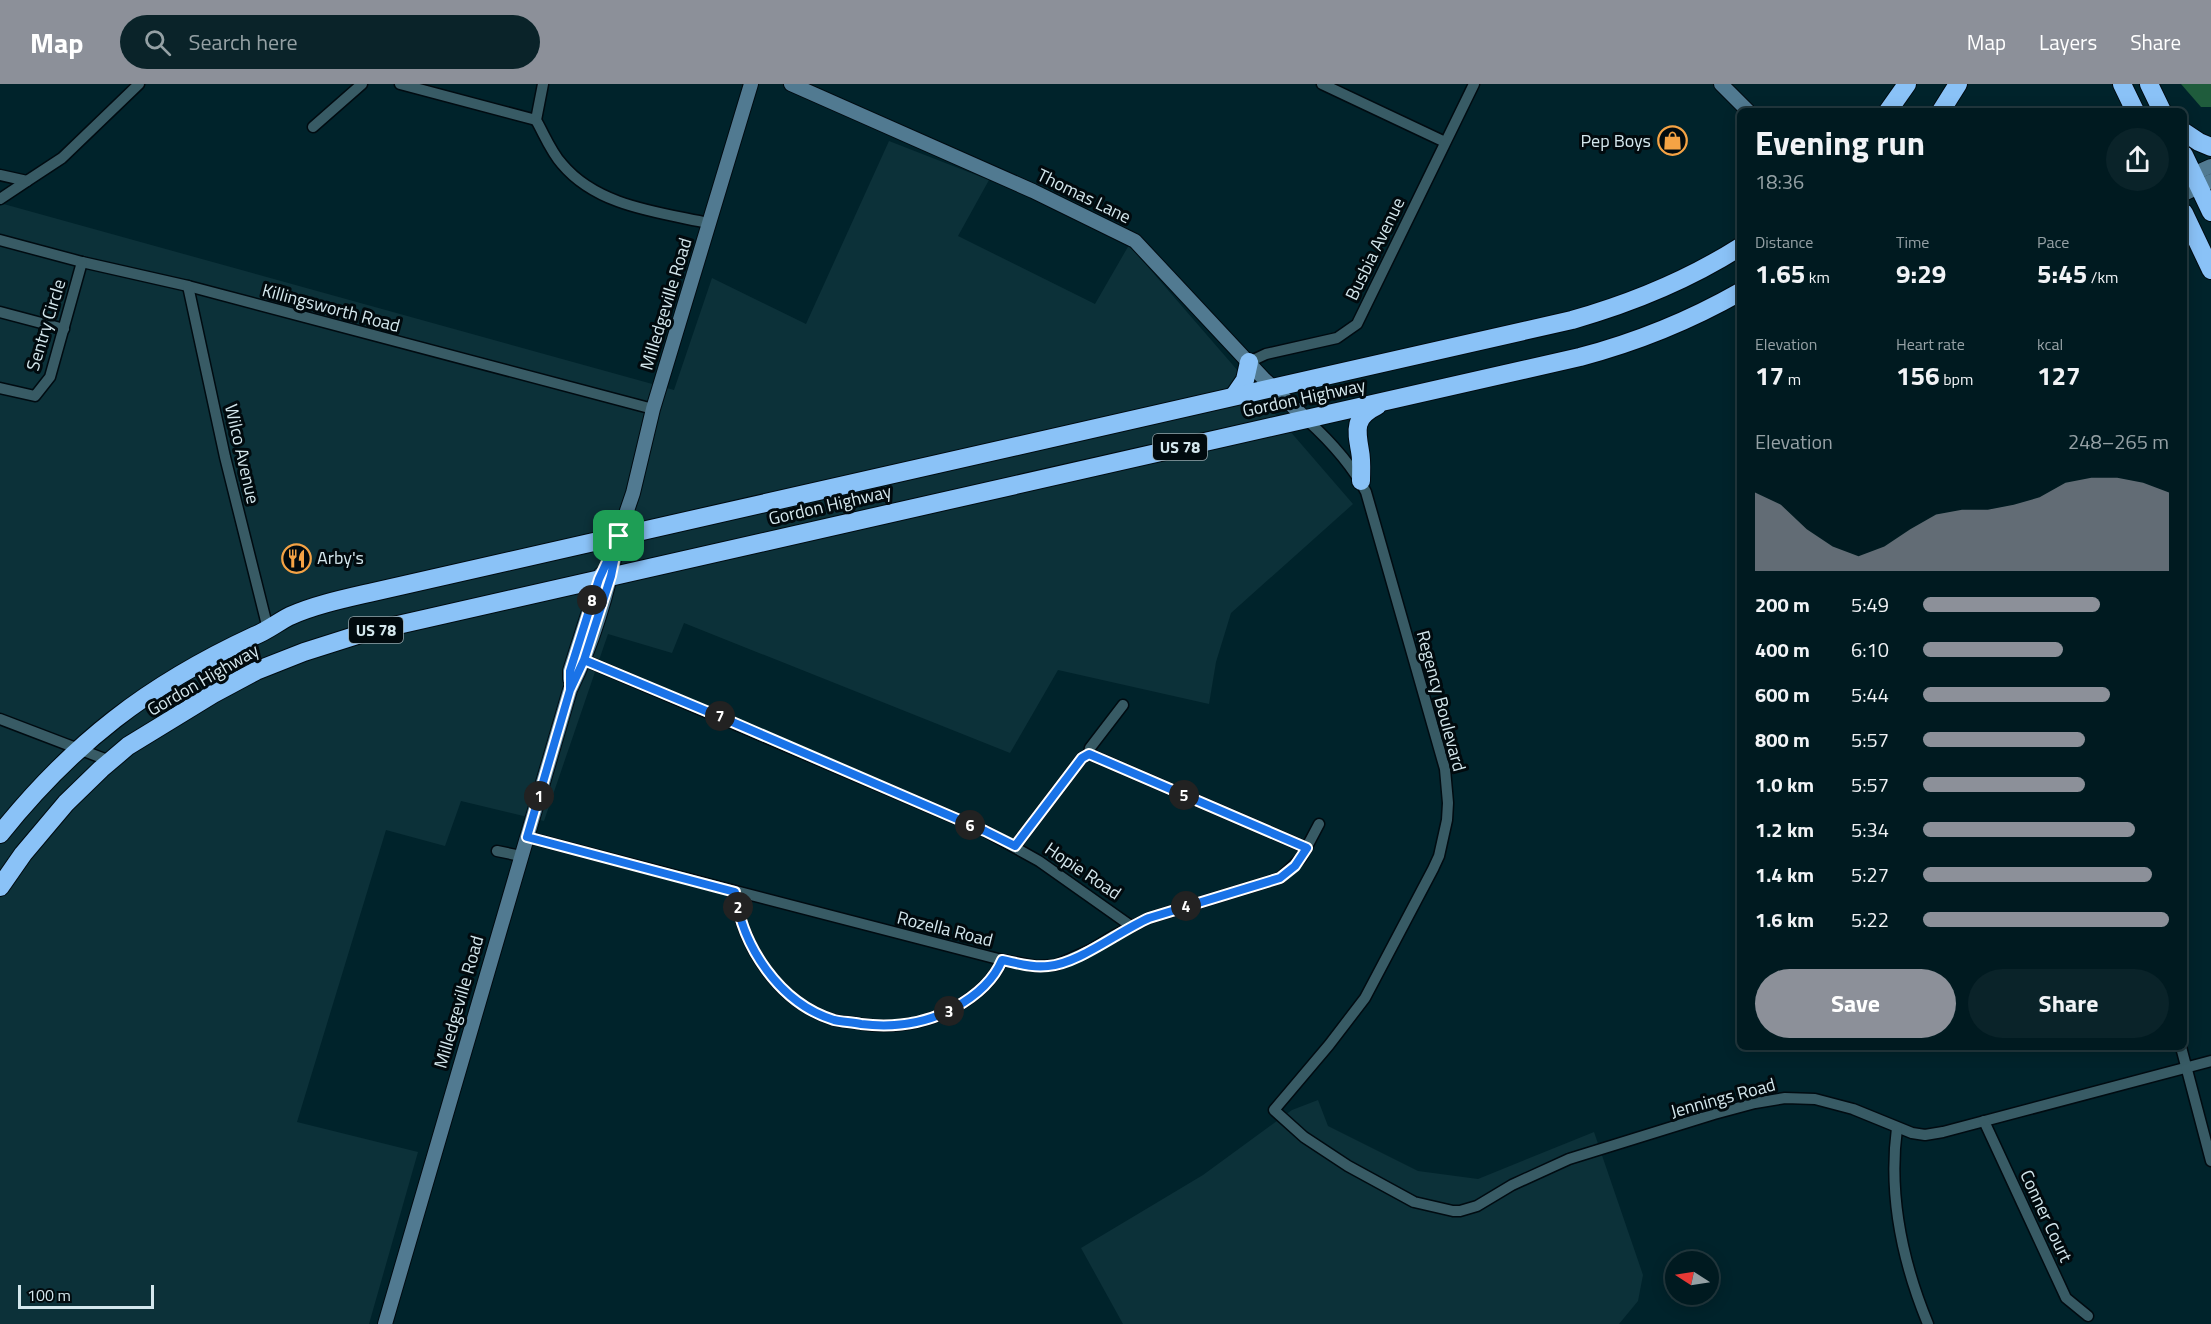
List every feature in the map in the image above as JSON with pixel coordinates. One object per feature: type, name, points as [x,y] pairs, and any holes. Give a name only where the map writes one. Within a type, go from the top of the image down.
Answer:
[{"type":"highway","points":[[1890,108],[1907,84]]},
{"type":"highway","points":[[1943,108],[1958,84]]},
{"type":"highway","points":[[2122,84],[2134,108]]},
{"type":"highway","points":[[2187,134],[2211,147]]},
{"type":"highway","points":[[2187,163],[2194,183],[2211,212]]},
{"type":"highway","points":[[2187,219],[2211,270]]},
{"type":"highway","name":"Gordon Highway","points":[[0,834],[42,784],[114,718],[169,680],[291,616],[338,600],[1603,311],[1675,283],[1737,249]]},
{"type":"highway","name":"Gordon Highway","points":[[0,887],[48,823],[110,761],[129,746],[213,694],[245,676],[288,657],[367,632],[1580,357],[1627,344],[1689,319],[1737,294]]},
{"type":"highway","points":[[1234,396],[1245,380],[1249,362]]},
{"type":"highway","points":[[1361,481],[1361,453],[1357,431],[1367,411],[1386,402]]},
{"type":"street","points":[[0,199],[62,158],[139,84]]},
{"type":"street","points":[[313,127],[362,84]]},
{"type":"street","points":[[400,84],[536,120]]},
{"type":"street","points":[[543,84],[536,120],[561,163],[587,188],[625,204],[708,223]]},
{"type":"street","name":"Milledgeville Road","points":[[570,690],[570,671],[605,578],[633,493],[653,409],[751,84]]},
{"type":"street","name":"Thomas Lane","points":[[791,84],[1033,191],[1135,241],[1273,388],[1307,420]]},
{"type":"street","points":[[1322,84],[1445,142]]},
{"type":"street","name":"Busbia Avenue","points":[[1249,362],[1266,354],[1337,338],[1357,324],[1474,84]]},
{"type":"street","points":[[1721,84],[1745,108]]},
{"type":"street","points":[[2194,183],[2211,166]]},
{"type":"street","points":[[0,175],[27,181]]},
{"type":"street","name":"Killingsworth Road","points":[[0,240],[82,262],[188,286],[653,409]]},
{"type":"street","name":"Sentry Circle","points":[[0,388],[34,396],[50,377],[82,262]]},
{"type":"street","name":"Wilco Avenue","points":[[188,286],[225,458],[268,629]]},
{"type":"street","points":[[0,312],[64,329]]},
{"type":"street","name":"Regency Boulevard","points":[[1274,1110],[1365,998],[1433,869],[1442,846],[1448,803],[1445,769],[1366,492],[1361,481],[1307,420]]},
{"type":"street","name":"Milledgeville Road","points":[[385,1324],[570,690],[584,660],[605,578]]},
{"type":"street","name":"Hopie Road","points":[[584,660],[985,831],[1040,861],[1131,926]]},
{"type":"street","points":[[1089,754],[1090,748],[1123,705]]},
{"type":"street","points":[[0,719],[110,761]]},
{"type":"street","points":[[1015,846],[1082,758],[1089,754]]},
{"type":"street","points":[[1089,754],[1307,848]]},
{"type":"street","name":"Rozella Road","points":[[527,837],[1002,960],[1036,966],[1056,965],[1090,950],[1149,918],[1280,878],[1295,866],[1319,824]]},
{"type":"street","points":[[498,850],[521,856]]},
{"type":"street","points":[[735,892],[745,931],[765,968],[793,997],[810,1009],[835,1020],[884,1026],[922,1022],[942,1015],[970,998],[990,979],[1002,960]]},
{"type":"street","points":[[2182,1050],[2211,1161]]},
{"type":"street","name":"Jennings Road","points":[[1274,1110],[1323,1151],[1410,1200],[1444,1210],[1460,1211],[1477,1206],[1512,1185],[1569,1159],[1755,1103],[1795,1097],[1815,1099],[1853,1109],[1897,1128],[1925,1135],[2211,1061]]},
{"type":"street","name":"Conner Court","points":[[1984,1121],[2066,1298],[2088,1316]]},
{"type":"street","points":[[1897,1128],[1894,1182],[1898,1223],[1907,1268],[1928,1324]]},
{"type":"shaded area","points":[[889,141],[989,180],[958,236],[1095,304],[1129,245],[1353,504],[1231,613],[1216,662],[1209,704],[1058,670],[1010,753],[684,623],[672,653],[608,634],[544,821],[461,801],[445,846],[386,830],[297,1122],[418,1152],[369,1324],[0,1324],[0,203],[674,390],[712,278],[806,324]]},
{"type":"shaded area","points":[[1318,1100],[1328,1126],[1418,1171],[1478,1179],[1594,1132],[1643,1275],[1638,1301],[1619,1324],[1123,1324],[1081,1248],[1203,1175],[1292,1110]]},
{"type":"green space","points":[[2181,84],[2211,84],[2211,107],[2201,107]]},
{"type":"place","name":"Pep Boys","points":[[1672,141]]},
{"type":"place","name":"Arby's","points":[[296,558]]},
{"type":"route","points":[[619,536],[599,579],[570,671],[570,690],[584,660],[985,831],[1015,846],[1085,754],[1092,754],[1307,848],[1295,866],[1280,878],[1149,918],[1075,958],[1056,965],[1036,966],[1002,960],[990,979],[970,998],[942,1015],[922,1022],[884,1026],[870,1025],[835,1020],[810,1009],[793,997],[765,968],[745,931],[735,892],[527,837],[570,690],[584,660],[611,576],[619,536]]}]
